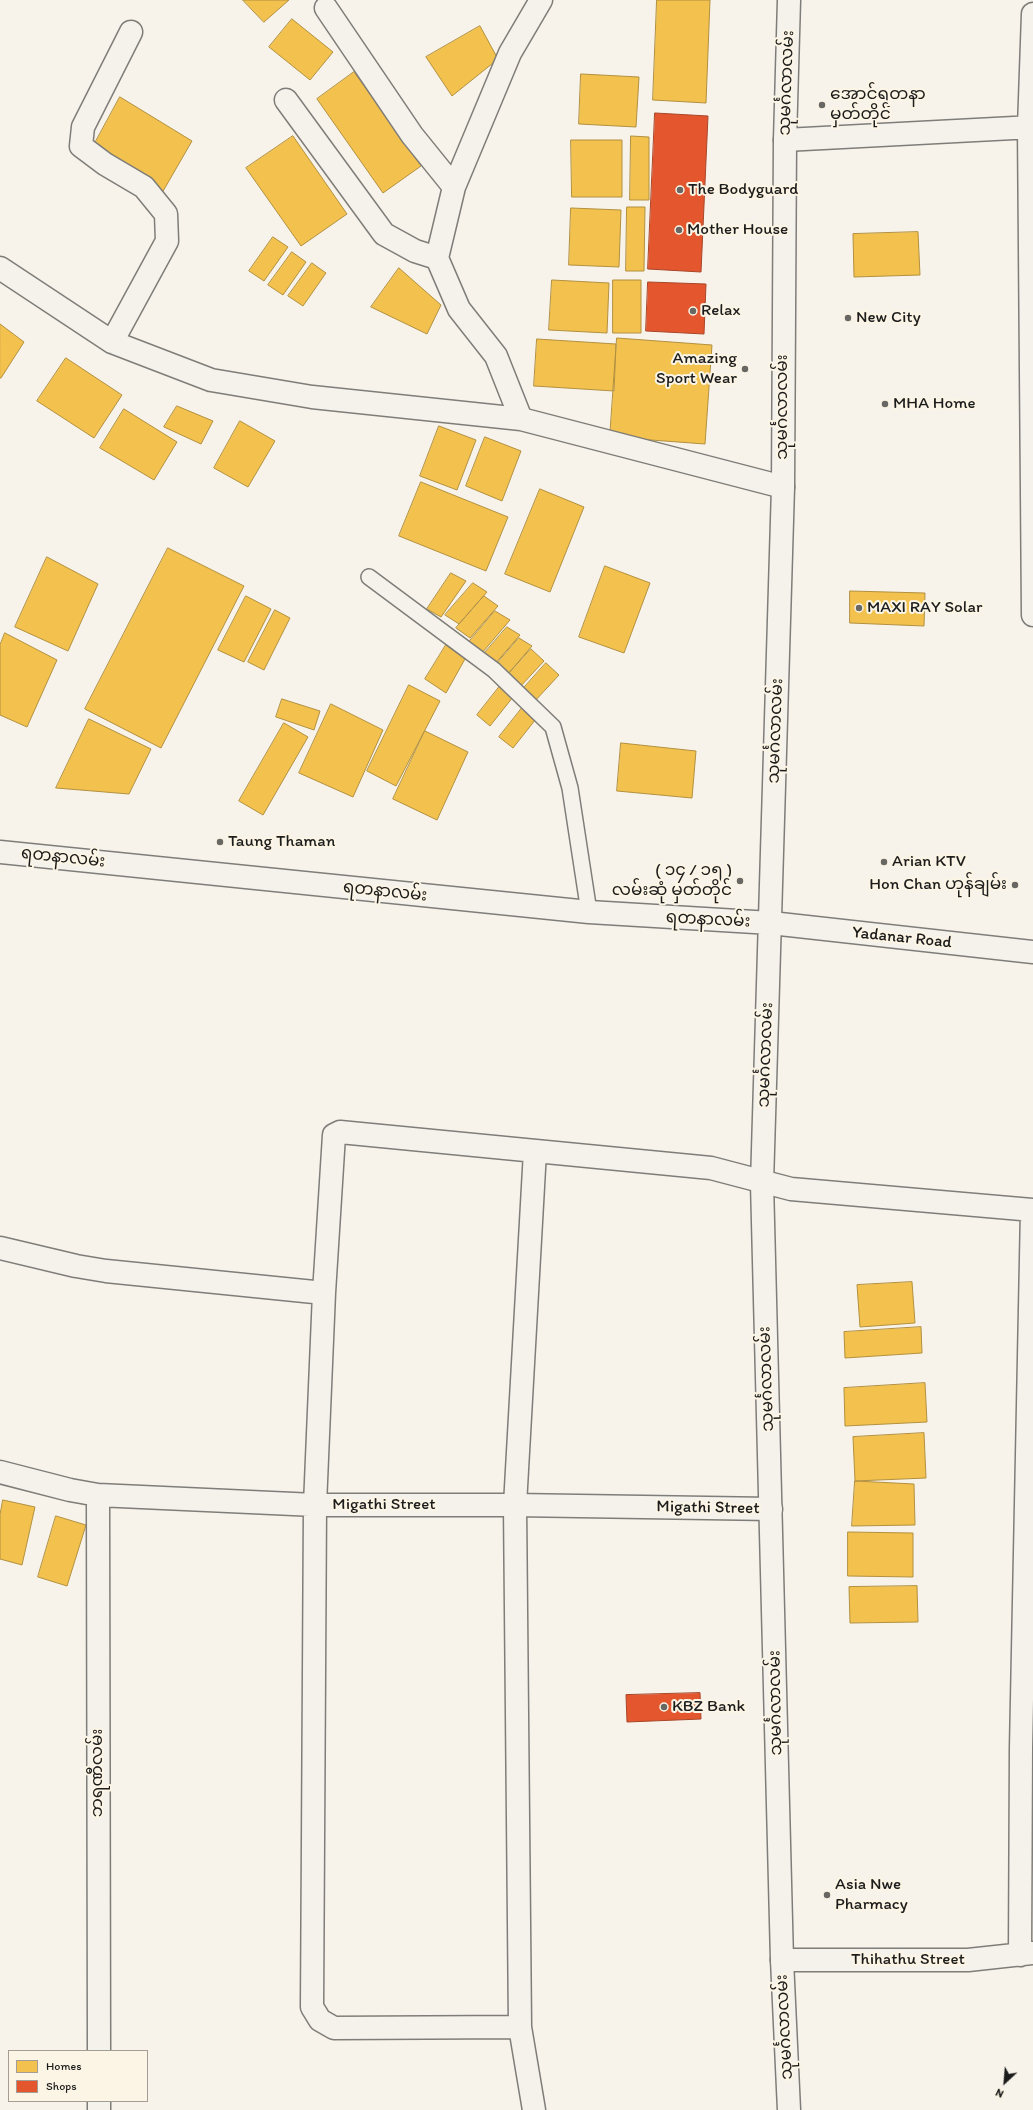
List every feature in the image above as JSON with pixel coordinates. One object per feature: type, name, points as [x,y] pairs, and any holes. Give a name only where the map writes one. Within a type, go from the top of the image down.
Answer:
[{"type":"street","points":[[521,419],[496,356],[459,309],[437,258],[454,187],[510,53],[541,0]]},
{"type":"street","name":"သုမင်္ဂလာလမ်း","points":[[789,0],[785,140],[783,487],[762,1183],[782,1960],[789,2110]]},
{"type":"street","points":[[326,8],[412,134],[454,187]]},
{"type":"street","points":[[1033,14],[1031,127],[1033,615]]},
{"type":"street","points":[[112,342],[167,241],[166,214],[144,187],[105,164],[80,146],[84,127],[131,32]]},
{"type":"street","points":[[286,100],[384,234],[415,251],[437,258]]},
{"type":"street","points":[[785,140],[1031,127]]},
{"type":"street","points":[[0,268],[112,342],[211,380],[312,396],[521,419],[783,487]]},
{"type":"street","name":"ရတနာလမ်း","points":[[0,852],[589,912],[771,923]]},
{"type":"street","name":"Yadanar Road","points":[[771,923],[1033,952]]},
{"type":"street","points":[[520,2027],[334,2028],[320,2020],[312,2006],[315,1505],[324,1293],[334,1135],[340,1132],[711,1168],[762,1183],[791,1189],[1032,1210],[1026,1954]]},
{"type":"street","points":[[534,2110],[520,2027],[516,1505],[535,1151]]},
{"type":"street","points":[[0,1248],[76,1266],[106,1271],[324,1293]]},
{"type":"street","name":"Migathi Street","points":[[0,1472],[70,1490],[98,1495],[315,1505],[516,1505],[771,1509]]},
{"type":"street","name":"ဘရဏီလမ်း","points":[[98,1495],[98,2050]]},
{"type":"street","name":"Thihathu Street","points":[[782,1960],[968,1960],[1026,1954]]},
{"type":"lane","points":[[369,577],[494,670],[553,727],[570,788],[589,912]]},
{"type":"building: Homes","points":[[243,0],[289,0],[264,22]]},
{"type":"building: Homes","points":[[657,0],[710,0],[706,103],[653,100]]},
{"type":"building: Homes","points":[[292,19],[333,52],[310,80],[269,47]]},
{"type":"building: Homes","points":[[480,26],[498,59],[452,96],[426,57]]},
{"type":"building: Homes","points":[[354,72],[421,166],[383,193],[317,99]]},
{"type":"building: Homes","points":[[581,74],[639,77],[636,127],[579,124]]},
{"type":"building: Homes","points":[[120,97],[192,141],[162,193],[95,143]]},
{"type":"building: Homes","points":[[293,136],[347,214],[301,246],[246,168]]},
{"type":"building: Homes","points":[[631,136],[649,137],[649,200],[630,200]]},
{"type":"building: Homes","points":[[571,140],[622,140],[622,197],[572,197]]},
{"type":"building: Homes","points":[[627,207],[645,207],[644,271],[626,271]]},
{"type":"building: Homes","points":[[571,208],[621,210],[619,267],[569,265]]},
{"type":"building: Homes","points":[[918,232],[920,275],[854,277],[853,234]]},
{"type":"building: Homes","points":[[273,237],[288,247],[264,281],[249,271]]},
{"type":"building: Homes","points":[[292,252],[306,262],[283,295],[268,285]]},
{"type":"building: Homes","points":[[312,263],[326,273],[303,306],[288,296]]},
{"type":"building: Homes","points":[[399,268],[441,305],[427,334],[371,307]]},
{"type":"building: Homes","points":[[552,280],[609,283],[607,333],[549,330]]},
{"type":"building: Homes","points":[[613,280],[641,280],[641,333],[613,333]]},
{"type":"building: Homes","points":[[0,324],[24,342],[1,378],[0,378]]},
{"type":"building: Homes","points":[[617,338],[712,345],[705,444],[610,437]]},
{"type":"building: Homes","points":[[537,339],[616,344],[614,391],[534,386]]},
{"type":"building: Homes","points":[[66,358],[122,395],[94,438],[37,401]]},
{"type":"building: Homes","points":[[177,406],[213,421],[201,444],[164,427]]},
{"type":"building: Homes","points":[[124,409],[177,442],[154,480],[100,448]]},
{"type":"building: Homes","points":[[240,421],[275,441],[248,487],[214,468]]},
{"type":"building: Homes","points":[[439,426],[476,440],[457,490],[420,476]]},
{"type":"building: Homes","points":[[485,437],[521,451],[502,501],[466,486]]},
{"type":"building: Homes","points":[[421,482],[508,517],[486,571],[399,536]]},
{"type":"building: Homes","points":[[540,489],[584,507],[550,592],[505,574]]},
{"type":"building: Homes","points":[[168,548],[244,586],[161,748],[85,709]]},
{"type":"building: Homes","points":[[47,557],[98,584],[68,651],[15,627]]},
{"type":"building: Homes","points":[[605,566],[650,583],[624,653],[579,637]]},
{"type":"building: Homes","points":[[451,573],[466,581],[441,617],[427,609]]},
{"type":"building: Homes","points":[[473,583],[487,592],[459,624],[445,615]]},
{"type":"building: Homes","points":[[850,591],[925,593],[924,626],[850,623]]},
{"type":"building: Homes","points":[[246,596],[271,609],[244,662],[218,650]]},
{"type":"building: Homes","points":[[484,596],[498,606],[470,638],[456,628]]},
{"type":"building: Homes","points":[[275,610],[290,618],[264,670],[248,662]]},
{"type":"building: Homes","points":[[495,611],[510,620],[482,653],[468,643]]},
{"type":"building: Homes","points":[[507,627],[520,635],[494,665],[482,656]]},
{"type":"building: Homes","points":[[5,633],[57,660],[27,727],[0,715],[0,645]]},
{"type":"building: Homes","points":[[519,638],[532,646],[507,675],[494,667]]},
{"type":"building: Homes","points":[[446,645],[465,659],[446,693],[425,679]]},
{"type":"building: Homes","points":[[531,649],[544,661],[519,688],[506,677]]},
{"type":"building: Homes","points":[[546,663],[559,675],[534,702],[521,691]]},
{"type":"building: Homes","points":[[409,685],[440,701],[396,786],[367,771]]},
{"type":"building: Homes","points":[[500,686],[513,697],[490,726],[477,715]]},
{"type":"building: Homes","points":[[282,699],[320,711],[314,730],[276,717]]},
{"type":"building: Homes","points":[[331,704],[383,730],[353,797],[299,773]]},
{"type":"building: Homes","points":[[522,708],[536,719],[513,748],[499,737]]},
{"type":"building: Homes","points":[[89,719],[151,749],[129,794],[56,788]]},
{"type":"building: Homes","points":[[284,723],[308,737],[263,815],[239,801]]},
{"type":"building: Homes","points":[[425,731],[468,752],[437,820],[393,799]]},
{"type":"building: Homes","points":[[621,743],[696,751],[692,798],[617,791]]},
{"type":"building: Homes","points":[[912,1282],[915,1323],[860,1327],[857,1285]]},
{"type":"building: Homes","points":[[921,1327],[922,1353],[845,1358],[844,1332]]},
{"type":"building: Homes","points":[[925,1383],[927,1422],[845,1426],[844,1388]]},
{"type":"building: Homes","points":[[924,1433],[926,1478],[855,1481],[853,1437]]},
{"type":"building: Homes","points":[[855,1481],[914,1484],[915,1525],[852,1526]]},
{"type":"building: Homes","points":[[3,1500],[35,1507],[22,1565],[0,1559],[0,1515]]},
{"type":"building: Homes","points":[[56,1516],[86,1525],[67,1586],[38,1577]]},
{"type":"building: Homes","points":[[848,1532],[913,1533],[913,1577],[848,1576]]},
{"type":"building: Homes","points":[[917,1586],[918,1622],[850,1623],[849,1587]]},
{"type":"building: Shops","points":[[655,113],[708,116],[701,272],[648,269]]},
{"type":"building: Shops","points":[[648,282],[706,284],[704,334],[646,331]]},
{"type":"building: Shops","name":"KBZ Bank","points":[[700,1693],[701,1719],[627,1722],[626,1695]]},
{"type":"place","name":"အောင်ရတနာ မှတ်တိုင်","points":[[822,105]]},
{"type":"place","name":"The Bodyguard","points":[[680,190]]},
{"type":"place","name":"Mother House","points":[[679,230]]},
{"type":"place","name":"Relax","points":[[693,311]]},
{"type":"place","name":"New City","points":[[848,318]]},
{"type":"place","name":"Amazing Sport Wear","points":[[745,369]]},
{"type":"place","name":"MHA Home","points":[[885,404]]},
{"type":"place","name":"MAXI RAY Solar","points":[[859,608]]},
{"type":"place","name":"Taung Thaman","points":[[220,842]]},
{"type":"place","name":"Arian KTV","points":[[884,862]]},
{"type":"place","name":"( ၁၄ / ၁၅ ) လမ်းဆုံ မှတ်တိုင်","points":[[740,881]]},
{"type":"place","name":"Hon Chan ဟုန်ချမ်း","points":[[1015,885]]},
{"type":"place","name":"KBZ Bank","points":[[664,1707]]},
{"type":"place","name":"Asia Nwe Pharmacy","points":[[827,1895]]}]
